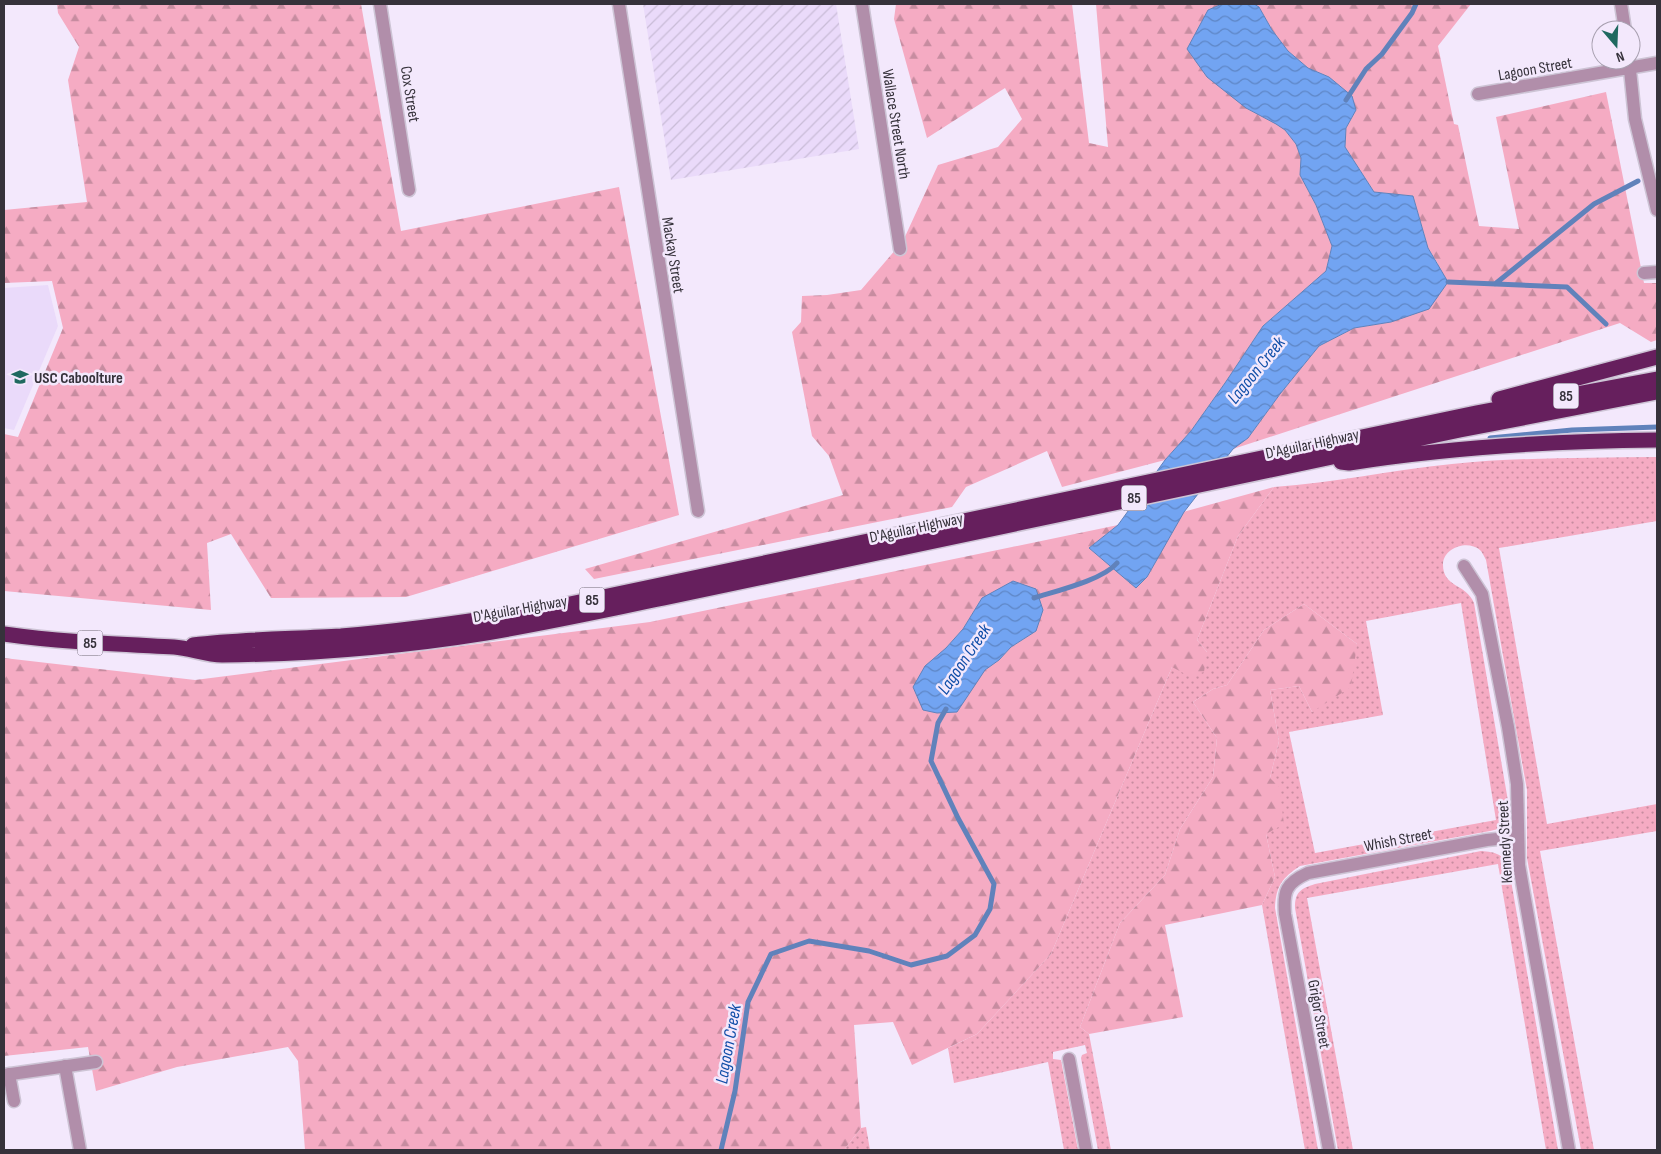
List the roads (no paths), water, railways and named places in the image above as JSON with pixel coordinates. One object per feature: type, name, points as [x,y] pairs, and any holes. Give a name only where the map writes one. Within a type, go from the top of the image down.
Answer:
[{"type":"highway","points":[[1476,413],[1500,399],[1657,356]]},
{"type":"highway","name":"D'Aguilar Highway","points":[[177,647],[220,642],[278,640],[411,630],[551,608],[1476,413],[1657,379]]},
{"type":"highway","name":"D'Aguilar Highway","points":[[4,634],[50,640],[177,647],[219,655],[312,652],[372,647],[484,633],[552,621],[1319,459],[1553,411],[1657,392]]},
{"type":"highway","points":[[1319,459],[1349,463],[1410,454],[1508,444],[1657,440]]},
{"type":"street","name":"Cox Street","points":[[380,4],[409,190]]},
{"type":"street","name":"Mackay Street","points":[[619,4],[698,511]]},
{"type":"street","name":"Wallace Street North","points":[[862,4],[900,249]]},
{"type":"street","points":[[1621,4],[1623,20]]},
{"type":"street","name":"Lagoon Street","points":[[1641,64],[1657,63]]},
{"type":"street","name":"Lagoon Street","points":[[1478,94],[1600,70]]},
{"type":"street","points":[[1631,70],[1635,119],[1657,210]]},
{"type":"street","points":[[1644,273],[1657,272]]},
{"type":"street","name":"Kennedy Street","points":[[1464,566],[1482,594],[1487,613],[1517,784],[1519,865],[1569,1150]]},
{"type":"street","name":"Whish Street","points":[[1289,885],[1298,877],[1308,873],[1487,840],[1517,837]]},
{"type":"street","name":"Grigor Street","points":[[1289,885],[1284,901],[1285,914],[1329,1150]]},
{"type":"street","points":[[1069,1059],[1086,1150]]},
{"type":"street","points":[[14,1101],[6,1074],[96,1062]]},
{"type":"street","points":[[65,1066],[80,1150]]},
{"type":"water","points":[[1222,4],[1254,4],[1259,7],[1272,30],[1288,51],[1308,68],[1329,77],[1352,96],[1356,110],[1346,128],[1345,147],[1374,192],[1413,196],[1428,248],[1448,282],[1429,309],[1391,322],[1354,328],[1319,346],[1280,394],[1248,438],[1233,449],[1184,512],[1147,577],[1136,588],[1089,548],[1118,525],[1165,460],[1191,431],[1263,326],[1326,271],[1332,246],[1316,205],[1300,175],[1301,158],[1296,144],[1285,130],[1246,108],[1207,77],[1187,49],[1208,10]]},
{"type":"water","points":[[1013,581],[1036,589],[1043,610],[1036,631],[1011,647],[999,660],[985,670],[957,712],[937,713],[923,710],[913,687],[925,666],[946,648],[963,629],[982,598]]},
{"type":"waterway","name":"Lagoon Creek","points":[[1346,100],[1366,69],[1382,54],[1412,13],[1416,4]]},
{"type":"waterway","points":[[1495,284],[1594,204],[1638,181]]},
{"type":"waterway","points":[[1448,282],[1567,287],[1606,324]]},
{"type":"waterway","points":[[1490,438],[1572,430],[1657,427]]},
{"type":"waterway","name":"Lagoon Creek","points":[[1034,598],[1090,580],[1101,575],[1117,563]]},
{"type":"waterway","name":"Lagoon Creek","points":[[721,1150],[735,1091],[748,1002],[771,954],[809,941],[869,951],[911,965],[947,956],[975,935],[990,909],[994,884],[958,818],[931,761],[938,723],[946,709]]},
{"type":"place","name":"USC Caboolture","points":[[20,377]]}]
